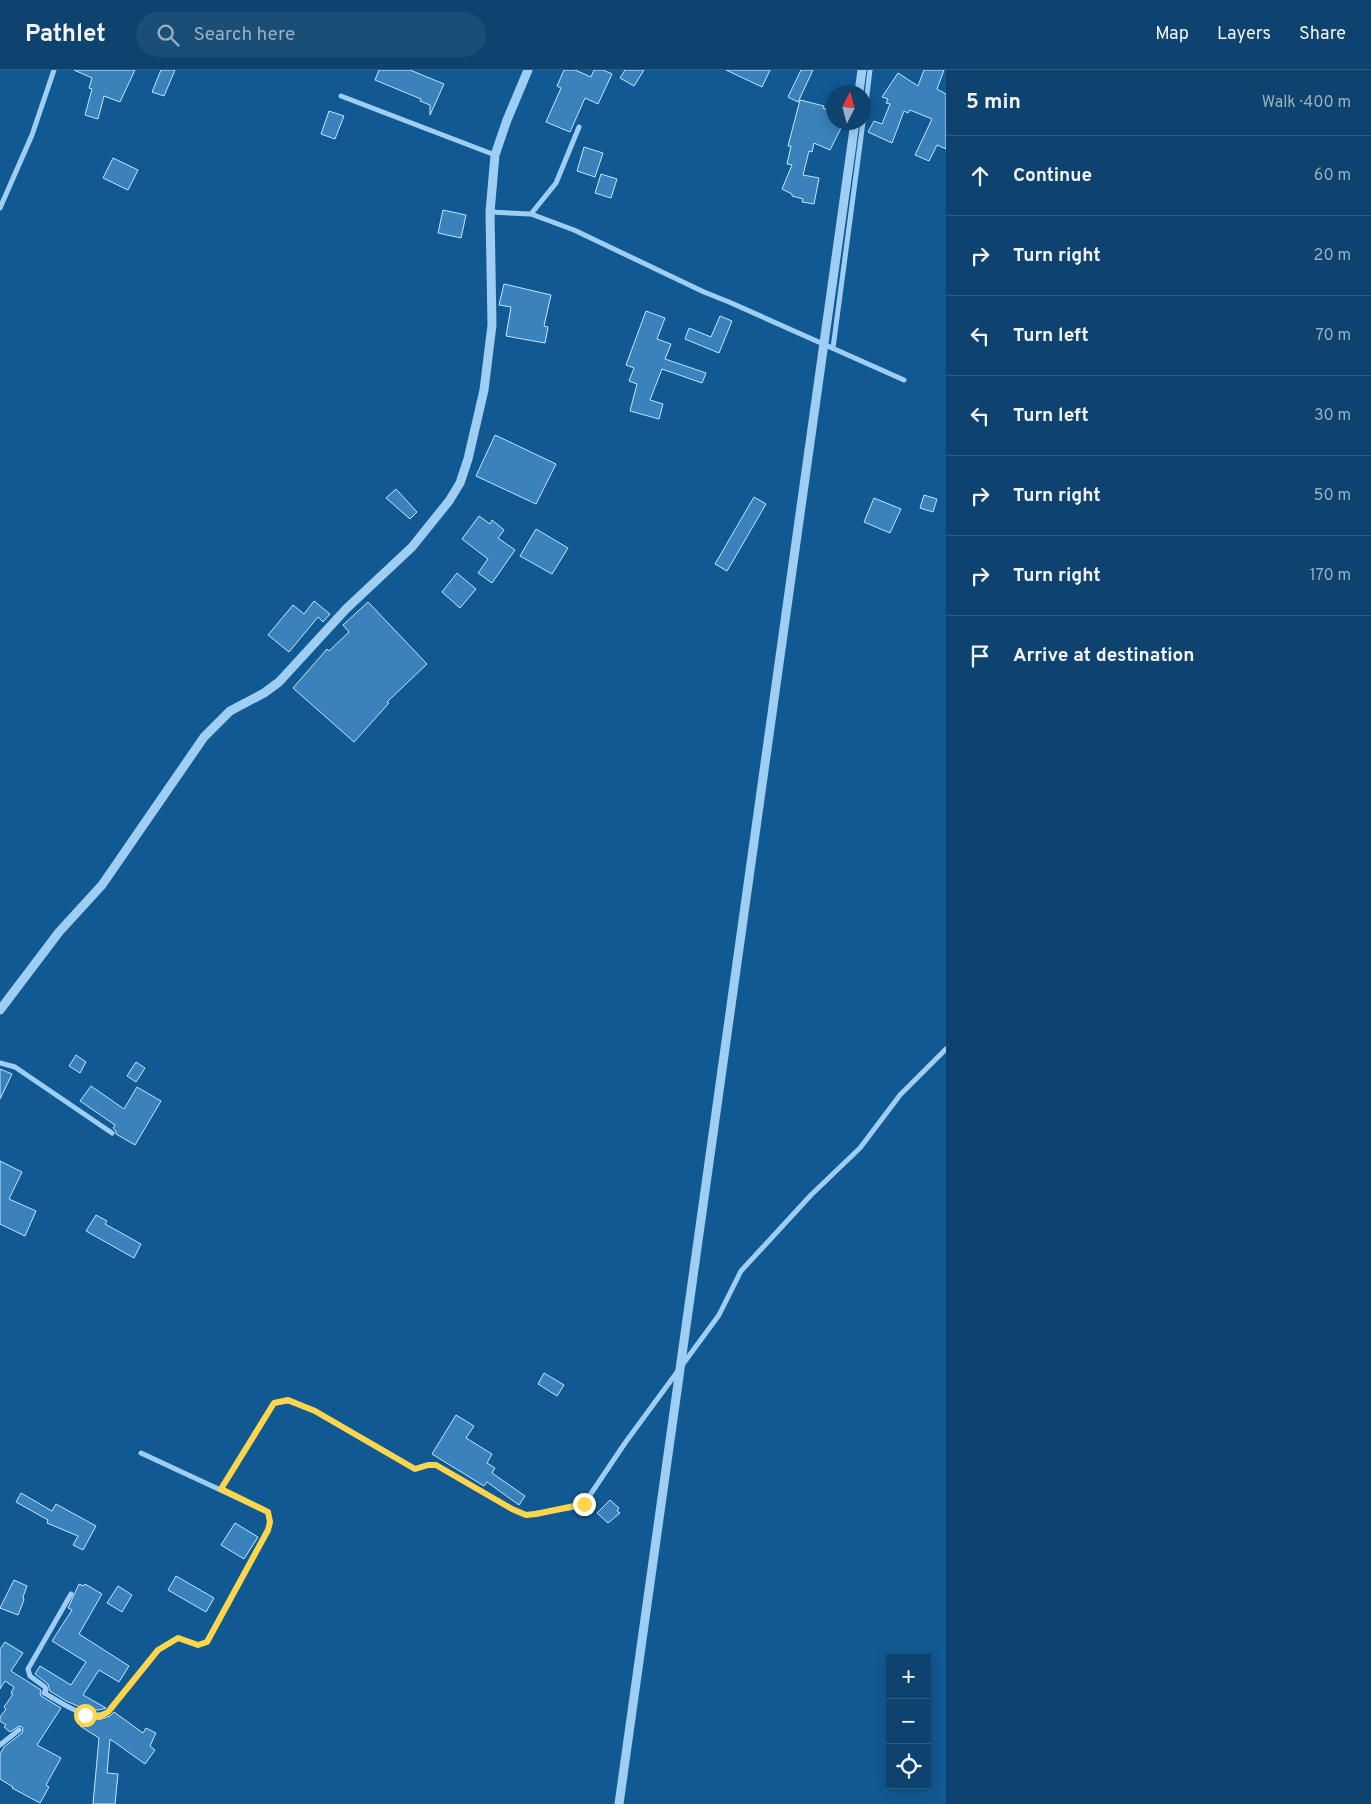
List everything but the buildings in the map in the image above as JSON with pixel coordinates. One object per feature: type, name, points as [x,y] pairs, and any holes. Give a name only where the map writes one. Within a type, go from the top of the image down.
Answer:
[{"type":"street","points":[[0,208],[32,135],[54,70]]},
{"type":"street","points":[[0,1010],[59,932],[102,885],[204,737],[230,711],[279,682],[346,609],[412,547],[449,501],[460,483],[468,459],[484,390],[492,325],[490,212],[495,155],[528,70]]},
{"type":"street","points":[[860,85],[862,70]]},
{"type":"street","points":[[868,85],[870,70]]},
{"type":"street","points":[[341,96],[495,155]]},
{"type":"street","points":[[531,214],[556,183],[579,127]]},
{"type":"street","points":[[619,1804],[854,130]]},
{"type":"street","points":[[833,348],[862,130]]},
{"type":"street","points":[[490,212],[531,214],[574,230],[704,292],[904,380]]},
{"type":"street","points":[[221,1489],[274,1403],[288,1400],[315,1411],[415,1469],[436,1465],[512,1509],[526,1515],[584,1504],[625,1443],[719,1315],[741,1271],[811,1195],[860,1148],[900,1095],[946,1048]]},
{"type":"street","points":[[0,1063],[15,1067],[112,1133]]},
{"type":"street","points":[[71,1594],[28,1669],[30,1676],[45,1687],[44,1693],[85,1715],[99,1717],[108,1712],[158,1650],[178,1638],[198,1645],[207,1642],[268,1530],[270,1522],[268,1512],[140,1453]]},
{"type":"street","points":[[0,1745],[19,1730]]},
{"type":"route","points":[[85,1715],[99,1717],[108,1712],[158,1650],[178,1638],[198,1645],[207,1642],[268,1530],[270,1522],[268,1512],[221,1489],[274,1403],[288,1400],[315,1411],[415,1469],[436,1465],[512,1509],[526,1515],[584,1504]]}]
